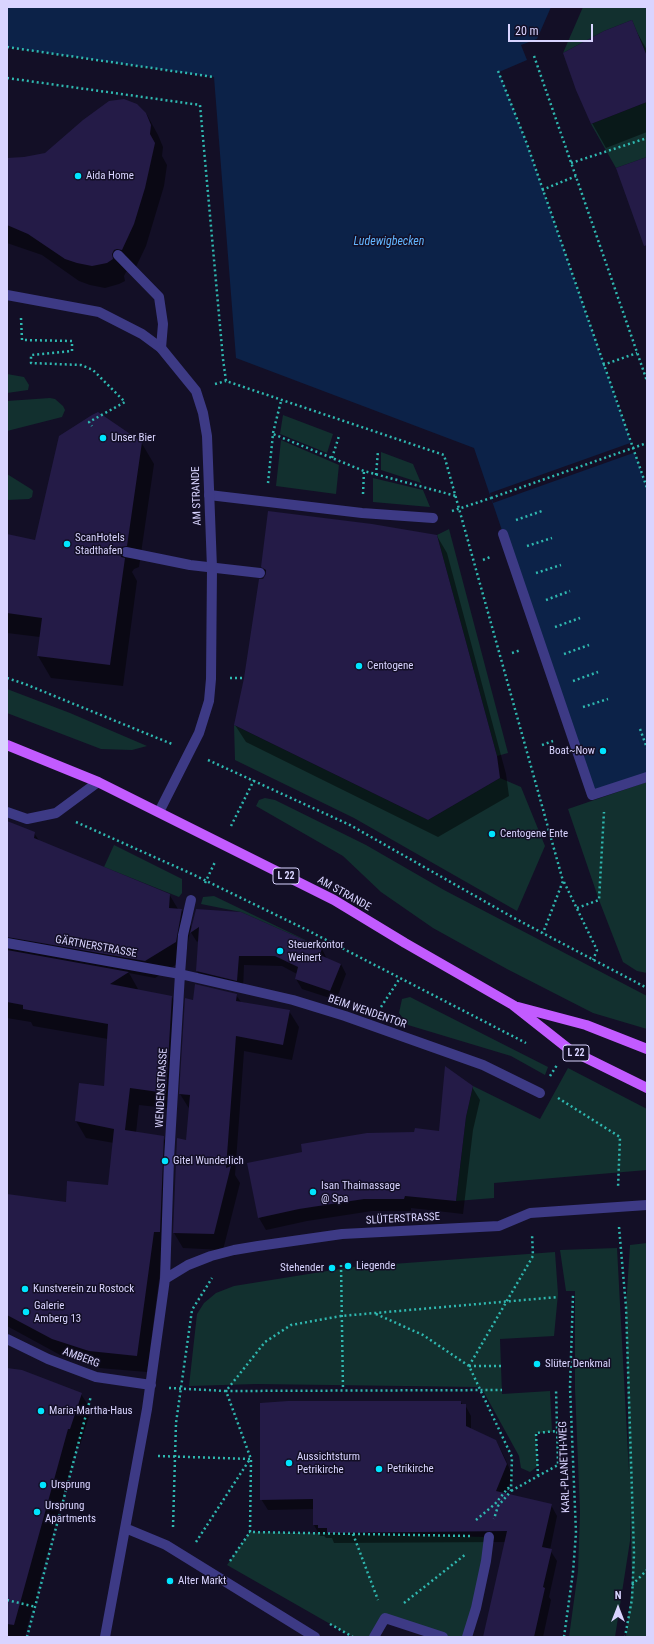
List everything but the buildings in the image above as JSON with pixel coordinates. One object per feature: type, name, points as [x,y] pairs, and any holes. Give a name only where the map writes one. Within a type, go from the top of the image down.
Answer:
[{"type":"main road","name":"AM STRANDE","points":[[7,746],[98,782],[334,900],[513,1005],[570,1050],[647,1088]]},
{"type":"main road","name":"AM STRANDE","points":[[513,1005],[586,1025],[647,1049]]},
{"type":"street","points":[[118,255],[159,297],[163,324],[161,348]]},
{"type":"street","name":"AM STRANDE","points":[[7,296],[99,312],[142,334],[161,348],[196,392],[203,413],[207,436],[212,568],[211,679],[209,701],[199,733],[159,812]]},
{"type":"street","points":[[209,495],[362,513],[433,518]]},
{"type":"street","points":[[503,534],[592,795],[647,777]]},
{"type":"street","points":[[126,552],[212,568],[260,573]]},
{"type":"street","points":[[7,812],[27,819],[56,813],[98,782]]},
{"type":"street","name":"WENDENSTRASSE","points":[[165,1279],[169,1159],[180,974],[183,935],[191,900]]},
{"type":"street","name":"GÄRTNERSTRASSE","points":[[7,943],[180,974]]},
{"type":"street","name":"BEIM WENDENTOR","points":[[180,974],[293,1000],[371,1025],[483,1065],[540,1093]]},
{"type":"street","name":"SLÜTERSTRASSE","points":[[165,1279],[188,1265],[211,1256],[234,1250],[342,1234],[499,1226],[530,1213],[647,1205]]},
{"type":"street","points":[[105,1637],[150,1385],[165,1279]]},
{"type":"street","name":"AMBERG","points":[[7,1338],[48,1359],[96,1377],[150,1385]]},
{"type":"street","points":[[125,1528],[166,1545],[315,1637]]},
{"type":"street","points":[[467,1637],[476,1608],[486,1561],[489,1536]]},
{"type":"street","points":[[374,1637],[384,1618],[443,1637]]},
{"type":"path","points":[[7,47],[214,77]]},
{"type":"path","points":[[534,56],[647,381]]},
{"type":"path","points":[[498,71],[542,190],[647,488]]},
{"type":"path","points":[[7,78],[200,105],[226,381],[281,401],[444,455],[564,881],[597,950],[593,960]]},
{"type":"path","points":[[571,163],[647,138]]},
{"type":"path","points":[[542,190],[576,176]]},
{"type":"path","points":[[21,298],[22,340],[72,341],[72,351],[31,355],[31,363],[81,366],[93,370],[126,402],[88,422],[92,426]]},
{"type":"path","points":[[603,364],[637,353]]},
{"type":"path","points":[[267,502],[272,434],[281,401]]},
{"type":"path","points":[[272,434],[376,475],[456,496]]},
{"type":"path","points":[[332,458],[340,436]]},
{"type":"path","points":[[459,508],[647,443]]},
{"type":"path","points":[[376,475],[378,451]]},
{"type":"path","points":[[510,522],[542,511]]},
{"type":"path","points":[[526,547],[552,538]]},
{"type":"path","points":[[535,574],[561,564]]},
{"type":"path","points":[[544,600],[570,592]]},
{"type":"path","points":[[553,628],[580,618]]},
{"type":"path","points":[[562,654],[589,645]]},
{"type":"path","points":[[572,681],[598,672]]},
{"type":"path","points":[[7,678],[190,752],[350,825],[514,918],[647,988]]},
{"type":"path","points":[[227,678],[244,678]]},
{"type":"path","points":[[581,708],[608,699]]},
{"type":"path","points":[[640,729],[647,748]]},
{"type":"path","points":[[576,908],[598,900],[605,796],[603,792]]},
{"type":"path","points":[[56,813],[190,873],[307,930],[501,1030]]},
{"type":"path","points":[[543,933],[564,881]]},
{"type":"path","points":[[371,1025],[400,978]]},
{"type":"path","points":[[540,1093],[561,1099],[620,1137],[617,1208],[626,1307],[634,1554],[632,1599],[625,1637]]},
{"type":"path","points":[[469,1366],[509,1301],[534,1256]]},
{"type":"path","points":[[341,1265],[342,1390]]},
{"type":"path","points":[[172,1530],[176,1423],[192,1310],[212,1279]]},
{"type":"path","name":"KARL-PLANETH-WEG","points":[[564,1637],[574,1572],[576,1533],[570,1387],[573,1295]]},
{"type":"path","points":[[226,1391],[265,1342],[291,1325],[341,1316],[558,1297]]},
{"type":"path","points":[[376,1314],[423,1335],[469,1366],[512,1457],[511,1491]]},
{"type":"path","points":[[469,1366],[502,1366]]},
{"type":"path","points":[[27,1637],[96,1377]]},
{"type":"path","points":[[180,1389],[226,1391],[502,1390]]},
{"type":"path","points":[[353,1534],[384,1618],[489,1536],[498,1506],[511,1491],[558,1465],[556,1389]]},
{"type":"path","points":[[219,1578],[250,1532],[251,1458],[226,1391]]},
{"type":"path","points":[[538,1476],[536,1432],[557,1431]]},
{"type":"path","points":[[175,1456],[251,1458]]},
{"type":"path","points":[[187,1558],[251,1458]]},
{"type":"path","points":[[475,1521],[495,1504],[508,1488],[511,1491]]},
{"type":"path","points":[[250,1532],[489,1536]]},
{"type":"path","points":[[632,1585],[647,1570]]},
{"type":"path","points":[[7,1600],[36,1606]]},
{"type":"green space","points":[[583,7],[647,7],[647,56],[632,20],[604,31],[563,53]]},
{"type":"green space","points":[[647,102],[647,157],[616,168],[591,124]]},
{"type":"green space","points":[[7,374],[24,377],[29,385],[28,390],[7,393]]},
{"type":"green space","points":[[50,398],[55,399],[63,406],[65,410],[62,417],[7,431],[7,401]]},
{"type":"green space","points":[[283,415],[333,434],[327,453],[280,434]]},
{"type":"green space","points":[[281,440],[339,465],[336,494],[276,486]]},
{"type":"green space","points":[[381,452],[413,464],[421,483],[381,470]]},
{"type":"green space","points":[[7,474],[31,489],[33,491],[32,497],[29,499],[7,500]]},
{"type":"green space","points":[[373,478],[423,490],[430,507],[373,502]]},
{"type":"green space","points":[[449,529],[508,753],[497,756],[437,535]]},
{"type":"green space","points":[[7,689],[70,713],[147,746],[132,750],[101,749],[7,713]]},
{"type":"green space","points":[[234,725],[428,820],[500,778],[521,787],[545,846],[517,911],[354,818],[235,760]]},
{"type":"green space","points":[[647,782],[647,973],[637,971],[623,962],[599,900],[568,809]]},
{"type":"green space","points":[[265,798],[275,800],[366,845],[444,890],[647,996],[647,1029],[593,1013],[507,969],[433,928],[381,892],[343,856],[256,806],[259,800]]},
{"type":"green space","points":[[114,845],[182,879],[182,893],[179,897],[104,867]]},
{"type":"green space","points":[[214,896],[322,948],[241,912],[201,904],[203,897]]},
{"type":"green space","points":[[410,997],[548,1067],[545,1075],[511,1056],[408,1025],[399,1013],[402,999]]},
{"type":"green space","points":[[568,1068],[647,1109],[647,1170],[494,1183],[494,1198],[456,1201],[466,1117],[473,1086],[540,1119]]},
{"type":"green space","points":[[647,1243],[647,1637],[626,1637],[632,1585],[630,1502],[630,1541],[615,1637],[569,1637],[578,1571],[580,1512],[575,1389],[575,1291],[566,1291],[560,1250],[617,1248],[629,1473],[626,1307],[630,1245]]},
{"type":"green space","points":[[555,1252],[558,1294],[554,1336],[500,1339],[502,1394],[550,1391],[552,1432],[536,1433],[538,1466],[530,1472],[521,1468],[519,1456],[481,1387],[256,1384],[189,1386],[197,1314],[204,1303],[216,1293],[234,1286],[352,1267]]},
{"type":"green space","points":[[250,1532],[489,1537],[467,1637],[443,1637],[385,1618],[374,1637],[353,1637],[227,1565]]},
{"type":"water","name":"Ludewigbecken","points":[[7,7],[551,7],[537,39],[521,45],[527,60],[499,72],[527,144],[647,488],[647,777],[592,795],[474,448],[236,358],[214,77],[7,47]]},
{"type":"pier","points":[[633,442],[636,452],[493,503],[490,493]]},
{"type":"place","name":"Aida Home","points":[[78,176]]},
{"type":"place","name":"Unser Bier","points":[[103,438]]},
{"type":"place","name":"ScanHotels Stadthafen","points":[[67,544]]},
{"type":"place","name":"Centogene","points":[[359,666]]},
{"type":"place","name":"Boat~Now","points":[[603,751]]},
{"type":"place","name":"Centogene Ente","points":[[492,834]]},
{"type":"place","name":"Steuerkontor Weinert","points":[[280,951]]},
{"type":"place","name":"Gitel Wunderlich","points":[[165,1161]]},
{"type":"place","name":"Isan Thaimassage @ Spa","points":[[313,1192]]},
{"type":"place","name":"Liegende","points":[[348,1266]]},
{"type":"place","name":"Stehender","points":[[332,1268]]},
{"type":"place","name":"Kunstverein zu Rostock","points":[[25,1289]]},
{"type":"place","name":"Galerie Amberg 13","points":[[26,1312]]},
{"type":"place","name":"Slüter Denkmal","points":[[537,1364]]},
{"type":"place","name":"Maria-Martha-Haus","points":[[41,1411]]},
{"type":"place","name":"Aussichtsturm Petrikirche","points":[[289,1463]]},
{"type":"place","name":"Petrikirche","points":[[379,1469]]},
{"type":"place","name":"Ursprung","points":[[43,1485]]},
{"type":"place","name":"Ursprung Apartments","points":[[37,1512]]},
{"type":"place","name":"Alter Markt","points":[[170,1581]]}]
